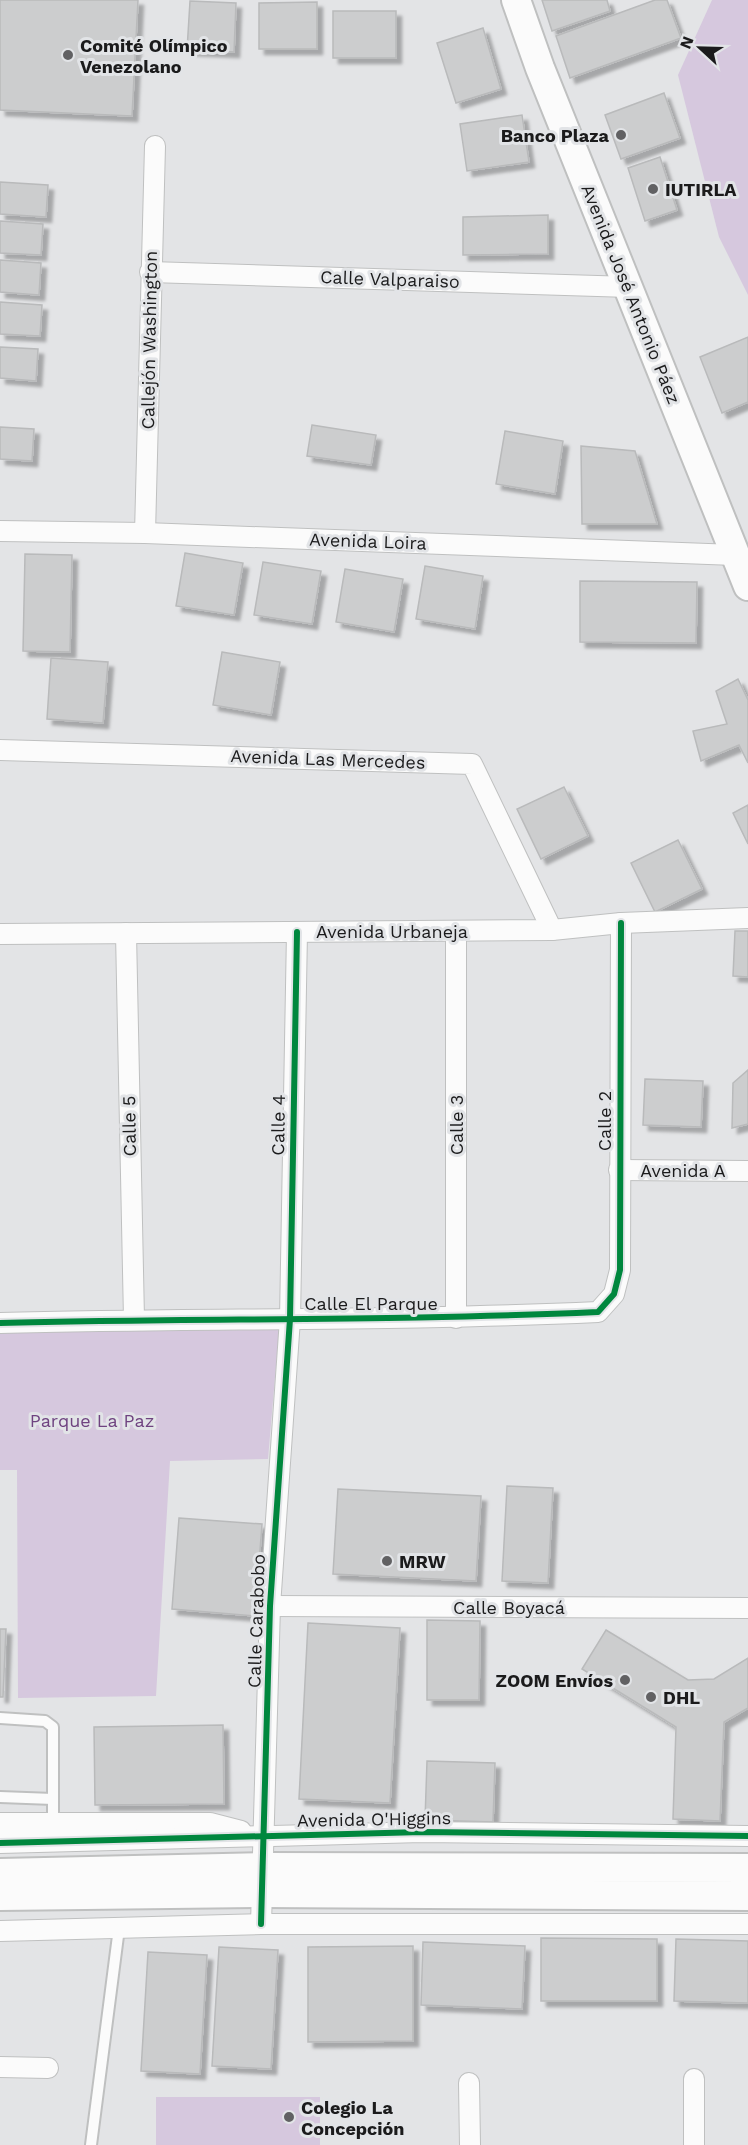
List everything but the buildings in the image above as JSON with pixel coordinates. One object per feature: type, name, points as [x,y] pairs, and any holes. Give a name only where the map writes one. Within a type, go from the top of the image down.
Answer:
[{"type":"main road","name":"Avenida José Antonio Páez","points":[[516,0],[549,89],[748,586]]},
{"type":"main road","points":[[0,1896],[263,1880],[748,1868]]},
{"type":"main road","points":[[0,1873],[748,1896]]},
{"type":"street","name":"Callejón Washington","points":[[145,533],[155,146]]},
{"type":"street","name":"Calle Valparaiso","points":[[150,272],[630,287]]},
{"type":"street","name":"Avenida Loira","points":[[0,531],[145,533],[735,555]]},
{"type":"street","name":"Avenida Las Mercedes","points":[[0,750],[472,764],[552,930]]},
{"type":"street","name":"Avenida Urbaneja","points":[[0,934],[552,930],[621,923],[748,918]]},
{"type":"street","name":"Calle 2","points":[[598,1312],[615,1294],[620,1270],[621,923]]},
{"type":"street","name":"Calle 3","points":[[456,931],[456,1318]]},
{"type":"street","name":"Calle 4","points":[[290,1319],[297,932]]},
{"type":"street","name":"Calle 5","points":[[126,933],[134,1319]]},
{"type":"street","name":"Avenida A","points":[[619,1170],[748,1171]]},
{"type":"street","name":"Calle El Parque","points":[[0,1323],[134,1319],[456,1318],[598,1312]]},
{"type":"street","name":"Calle Carabobo","points":[[261,1924],[270,1606],[290,1319]]},
{"type":"street","name":"Calle Boyacá","points":[[270,1606],[748,1608]]},
{"type":"street","points":[[0,1823],[210,1823],[264,1837]]},
{"type":"street","name":"Avenida O'Higgins","points":[[0,1843],[422,1832],[748,1836]]},
{"type":"street","points":[[0,1931],[261,1924],[748,1924]]},
{"type":"street","points":[[0,2067],[48,2067]]},
{"type":"street","points":[[694,2079],[694,2145]]},
{"type":"street","points":[[469,2083],[470,2145]]},
{"type":"lane","points":[[0,1718],[45,1721],[53,1727],[53,1842]]},
{"type":"lane","points":[[0,1724],[46,1729],[47,1786],[53,1799]]},
{"type":"lane","points":[[0,1797],[53,1799]]},
{"type":"lane","points":[[91,2145],[119,1928]]},
{"type":"green space","points":[[712,0],[748,0],[748,295],[719,237],[678,75]]},
{"type":"green space","name":"Parque La Paz","points":[[279,1330],[268,1459],[170,1461],[156,1696],[18,1698],[17,1470],[0,1470],[0,1331]]},
{"type":"green space","points":[[156,2097],[320,2097],[320,2145],[156,2145]]},
{"type":"cycle path","points":[[0,1323],[449,1317],[598,1312],[614,1294],[620,1270],[621,923]]},
{"type":"cycle path","points":[[261,1924],[270,1606],[290,1319],[297,932]]},
{"type":"cycle path","points":[[0,1843],[422,1832],[748,1836]]},
{"type":"place","name":"Comité Olímpico Venezolano","points":[[68,55]]},
{"type":"place","name":"Banco Plaza","points":[[621,135]]},
{"type":"place","name":"IUTIRLA","points":[[653,189]]},
{"type":"place","name":"MRW","points":[[387,1561]]},
{"type":"place","name":"ZOOM Envíos","points":[[625,1680]]},
{"type":"place","name":"DHL","points":[[651,1697]]},
{"type":"place","name":"Colegio La Concepción","points":[[289,2117]]}]
